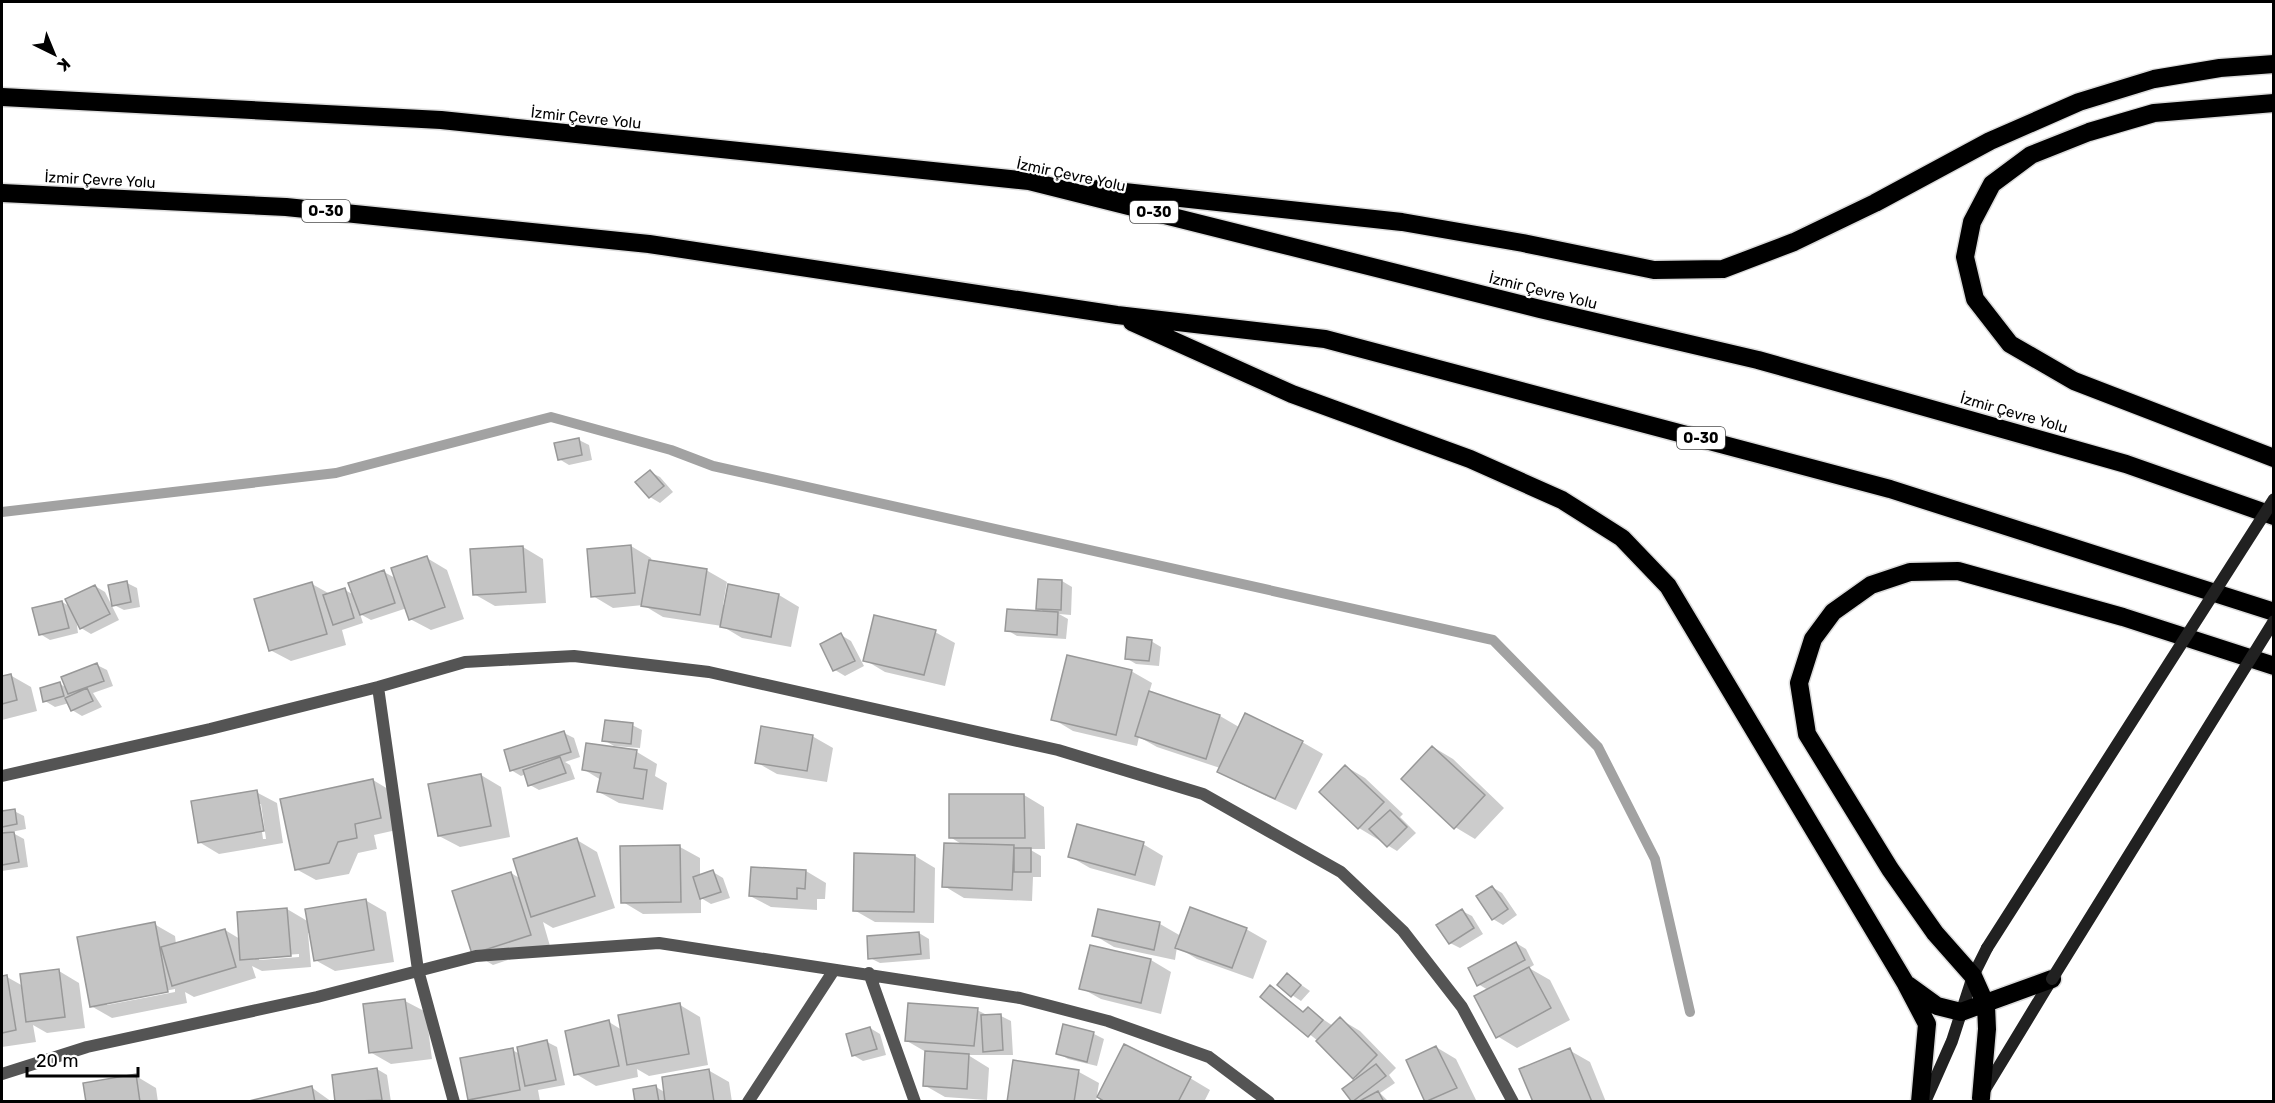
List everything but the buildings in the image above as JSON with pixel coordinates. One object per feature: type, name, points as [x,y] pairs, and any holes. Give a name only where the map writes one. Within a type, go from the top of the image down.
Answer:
[{"type":"highway","points":[[1029,181],[1402,222],[1523,243],[1654,270],[1723,269],[1794,242],[1875,203],[1990,141],[2079,102],[2154,79],[2220,68],[2274,64]]},
{"type":"highway","name":"İzmir Çevre Yolu","points":[[2,97],[441,120],[1029,181],[1540,309],[1758,360],[2126,464],[2274,516]]},
{"type":"highway","points":[[2274,103],[2154,113],[2089,132],[2031,155],[1992,184],[1972,222],[1965,257],[1975,299],[2010,344],[2074,381],[2274,458]]},
{"type":"highway","name":"İzmir Çevre Yolu","points":[[2,193],[286,207],[649,244],[1117,315],[1325,339],[1890,489],[2274,612]]},
{"type":"highway","points":[[1117,315],[1292,394],[1470,459],[1562,500],[1622,538],[1668,586],[1906,984],[1927,1024],[1920,1101]]},
{"type":"highway","points":[[1980,1100],[1987,1029],[1986,1005],[1973,976],[1935,933],[1890,869],[1807,734],[1799,683],[1813,639],[1833,612],[1871,585],[1910,572],[1958,571],[2123,617],[2274,666]]},
{"type":"highway","points":[[1906,984],[1937,1006],[1961,1012],[1986,1005],[2052,979]]},
{"type":"main road","points":[[1925,1101],[1952,1041],[1973,976],[1987,948],[2274,499]]},
{"type":"main road","points":[[1980,1100],[2052,979],[2274,621]]},
{"type":"street","points":[[2,776],[378,687],[465,662],[574,656],[709,672],[1058,750],[1203,795],[1341,872],[1403,931],[1462,1007],[1513,1101]]},
{"type":"street","points":[[378,687],[418,970],[454,1101]]},
{"type":"street","points":[[2,1074],[87,1047],[317,997],[476,956],[659,944],[834,970],[869,973],[1020,998],[1108,1021],[1209,1057],[1269,1101]]},
{"type":"street","points":[[748,1101],[834,970]]},
{"type":"street","points":[[869,973],[915,1101]]},
{"type":"waterway","points":[[2,512],[336,473],[551,417],[671,450],[713,466],[1493,640],[1598,747],[1655,859],[1690,1012]]}]
